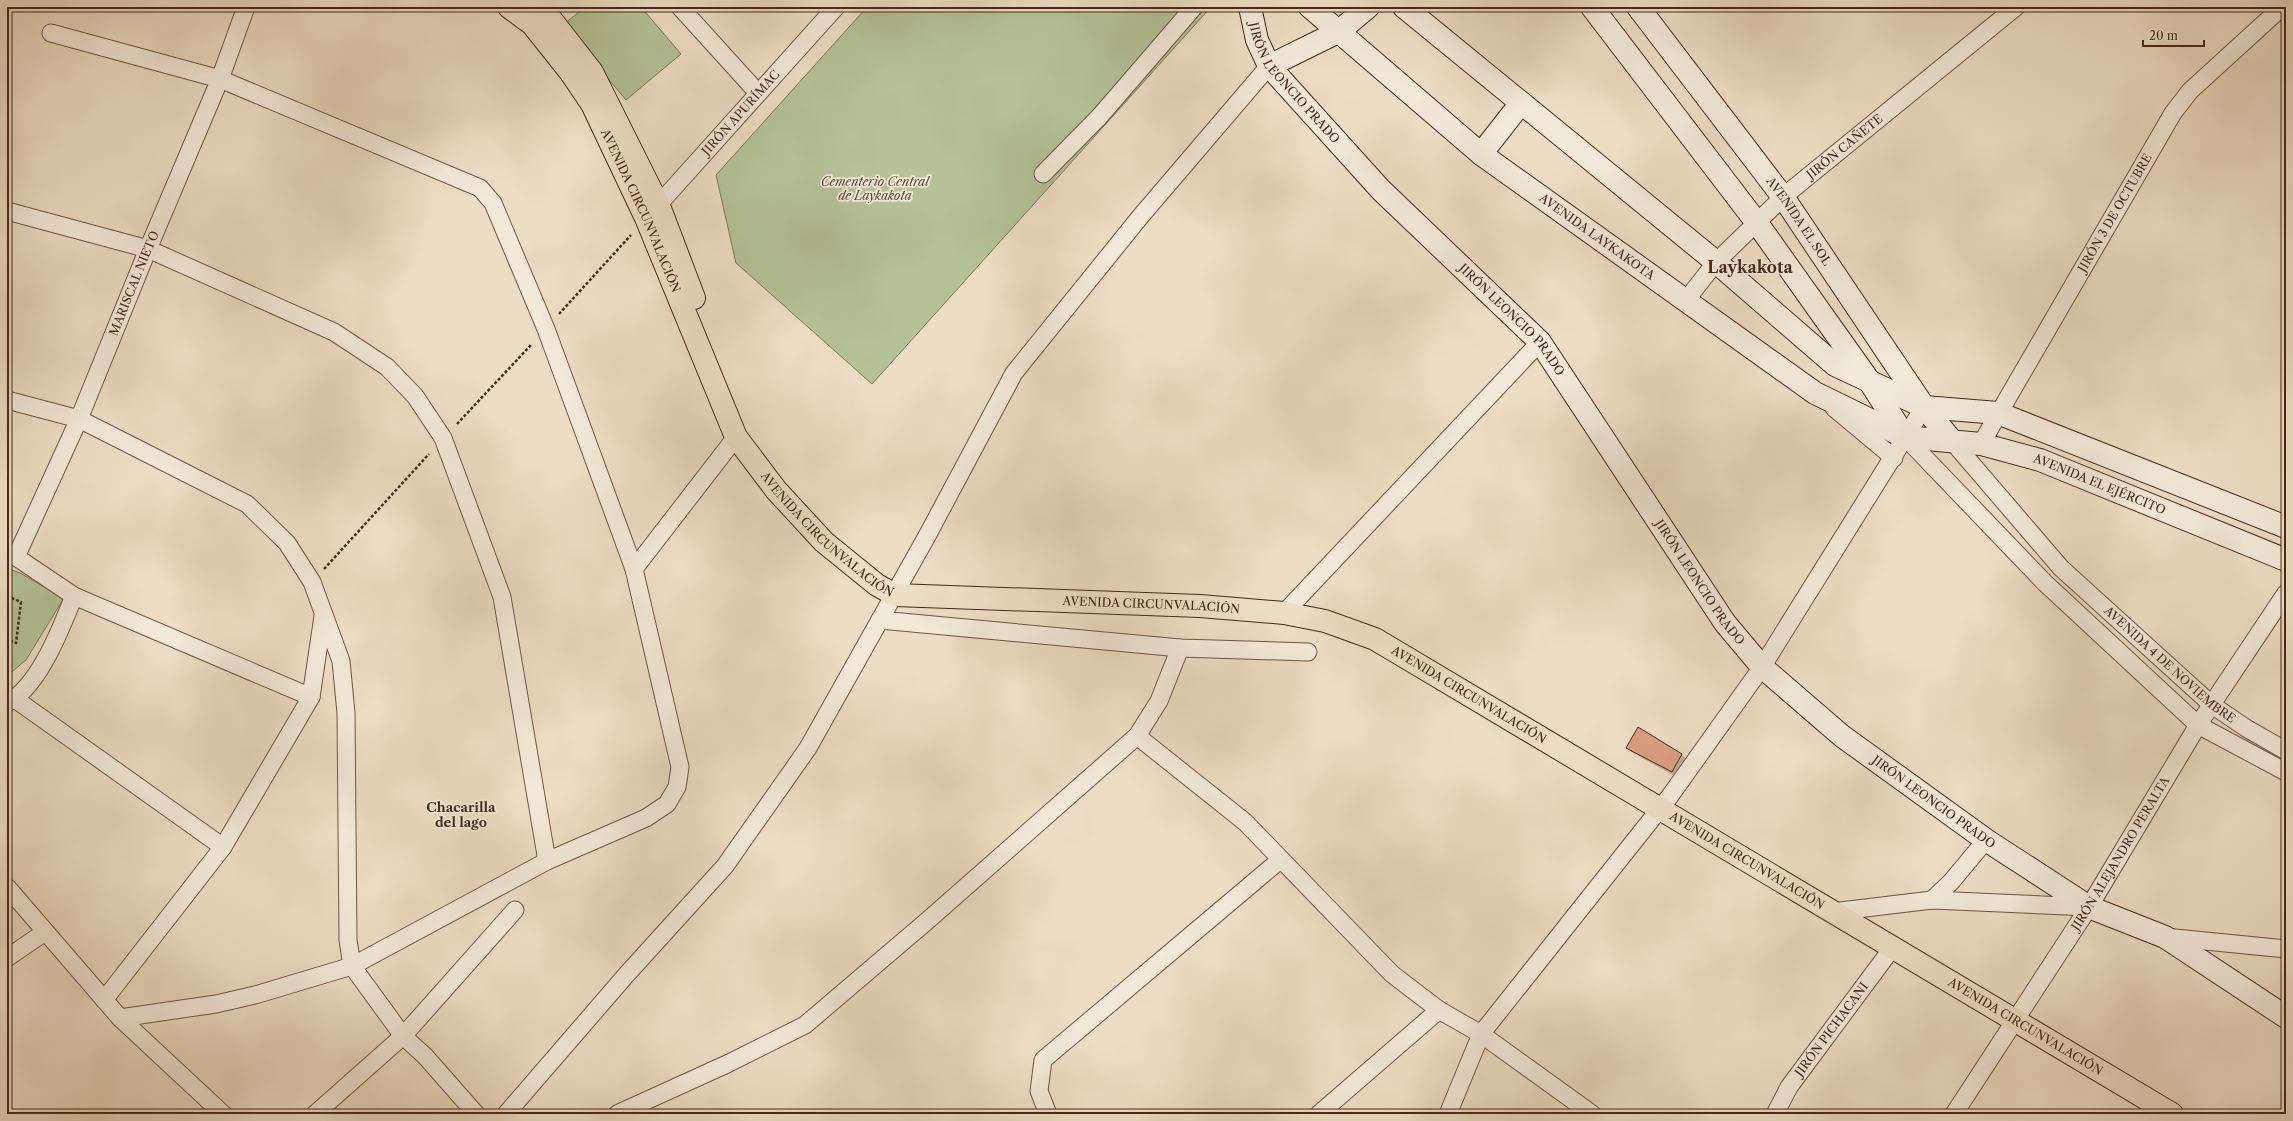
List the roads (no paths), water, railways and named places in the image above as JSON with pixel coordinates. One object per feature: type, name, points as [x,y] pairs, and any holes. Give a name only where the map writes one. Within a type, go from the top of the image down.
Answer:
[{"type":"highway","name":"AVENIDA CIRCUNVALACIÓN","points":[[510,7],[532,24],[571,73],[592,104],[652,212]]},
{"type":"highway","name":"AVENIDA CIRCUNVALACIÓN","points":[[536,7],[550,18],[592,72],[652,212],[719,362],[736,437],[776,490],[824,542],[877,585],[895,595],[1192,606],[1284,613],[1324,621],[1375,639],[1893,947],[2015,1022],[2172,1114]]},
{"type":"street","name":"MARISCAL NIETO","points":[[11,556],[79,420],[148,249],[220,79],[246,7]]},
{"type":"street","points":[[680,7],[758,92]]},
{"type":"street","name":"JIRÓN APURÍMAC","points":[[652,212],[758,92],[836,7]]},
{"type":"street","points":[[1043,174],[1100,116],[1194,7]]},
{"type":"street","name":"JIRÓN LEONCIO PRADO","points":[[1250,7],[1257,40],[1269,66],[1382,190],[1540,342],[1725,623],[1762,667],[1842,736],[1986,840],[2089,907],[2165,936],[2286,1017]]},
{"type":"street","name":"AVENIDA LAYKAKOTA","points":[[1310,7],[1481,154],[1815,393],[1905,437]]},
{"type":"street","points":[[506,1114],[627,974],[725,866],[808,748],[895,595],[1014,373],[1140,217],[1269,66],[1338,32],[1368,7]]},
{"type":"street","points":[[1404,7],[1716,262],[1835,365],[1924,407],[1998,413],[2286,527]]},
{"type":"street","points":[[1592,7],[1757,223],[1870,382],[1905,437],[2045,583],[2198,725],[2286,772]]},
{"type":"street","name":"AVENIDA EL SOL","points":[[1638,7],[1783,197],[1924,407],[1952,441]]},
{"type":"street","name":"JIRÓN CAÑETE","points":[[1687,300],[1716,262],[1783,197],[2016,7]]},
{"type":"street","name":"JIRÓN 3 DE OCTUBRE","points":[[1981,444],[2173,113],[2190,91],[2282,7]]},
{"type":"street","points":[[51,33],[220,79],[480,188],[493,202],[546,329],[634,569],[680,767],[677,787],[667,804],[646,818],[547,861],[352,966],[254,995],[216,1004],[120,1018]]},
{"type":"street","points":[[1481,154],[1522,103]]},
{"type":"street","points":[[7,211],[148,249],[334,332],[387,367],[415,396],[443,438],[502,597],[547,861]]},
{"type":"street","points":[[1284,613],[1540,342]]},
{"type":"street","points":[[1815,393],[1894,458]]},
{"type":"street","points":[[7,400],[79,420],[247,504],[287,543],[312,582],[324,611],[341,661],[346,713],[348,940],[352,966],[403,1036],[425,1056],[476,1114]]},
{"type":"street","points":[[1448,1114],[1481,1034],[1659,809],[1762,667],[1894,458],[1924,407]]},
{"type":"street","points":[[634,569],[736,437]]},
{"type":"street","name":"AVENIDA EL EJÉRCITO","points":[[1905,437],[1981,444],[2040,460],[2286,560]]},
{"type":"street","name":"AVENIDA 4 DE NOVIEMBRE","points":[[1952,441],[2061,568],[2212,705],[2246,728],[2286,751]]},
{"type":"street","points":[[11,556],[74,596],[312,697]]},
{"type":"street","points":[[2045,583],[2061,568]]},
{"type":"street","name":"JIRÓN ALEJANDRO PERALTA","points":[[1954,1114],[2089,907],[2198,725],[2286,594]]},
{"type":"street","points":[[74,596],[42,666],[11,701],[223,847]]},
{"type":"street","points":[[104,1000],[223,847],[312,697],[324,611]]},
{"type":"street","points":[[880,620],[1180,648],[1308,652]]},
{"type":"street","points":[[617,1114],[727,1064],[805,1025],[927,921],[1137,736],[1159,701],[1180,648]]},
{"type":"street","points":[[1137,736],[1245,822],[1280,860],[1392,974],[1439,1010],[1481,1034],[1592,1114]]},
{"type":"street","points":[[1932,900],[1951,882],[1986,840]]},
{"type":"street","points":[[1048,1114],[1039,1091],[1043,1060],[1280,860]]},
{"type":"street","points":[[7,887],[120,1018],[223,1114]]},
{"type":"street","points":[[1832,912],[1932,900],[2089,907]]},
{"type":"street","points":[[315,1114],[403,1036],[515,910]]},
{"type":"street","points":[[7,958],[46,932]]},
{"type":"street","points":[[2165,936],[2286,949]]},
{"type":"street","name":"JIRÓN PICHACANI","points":[[1775,1114],[1789,1087],[1893,947]]},
{"type":"street","points":[[1318,1114],[1439,1010]]},
{"type":"district","name":"Laykakota","points":[[1750,267]]},
{"type":"district","name":"Chacarilla del lago","points":[[461,814]]},
{"type":"park label","name":"Cementerio Central de Laykakota","points":[[875,189]]}]
